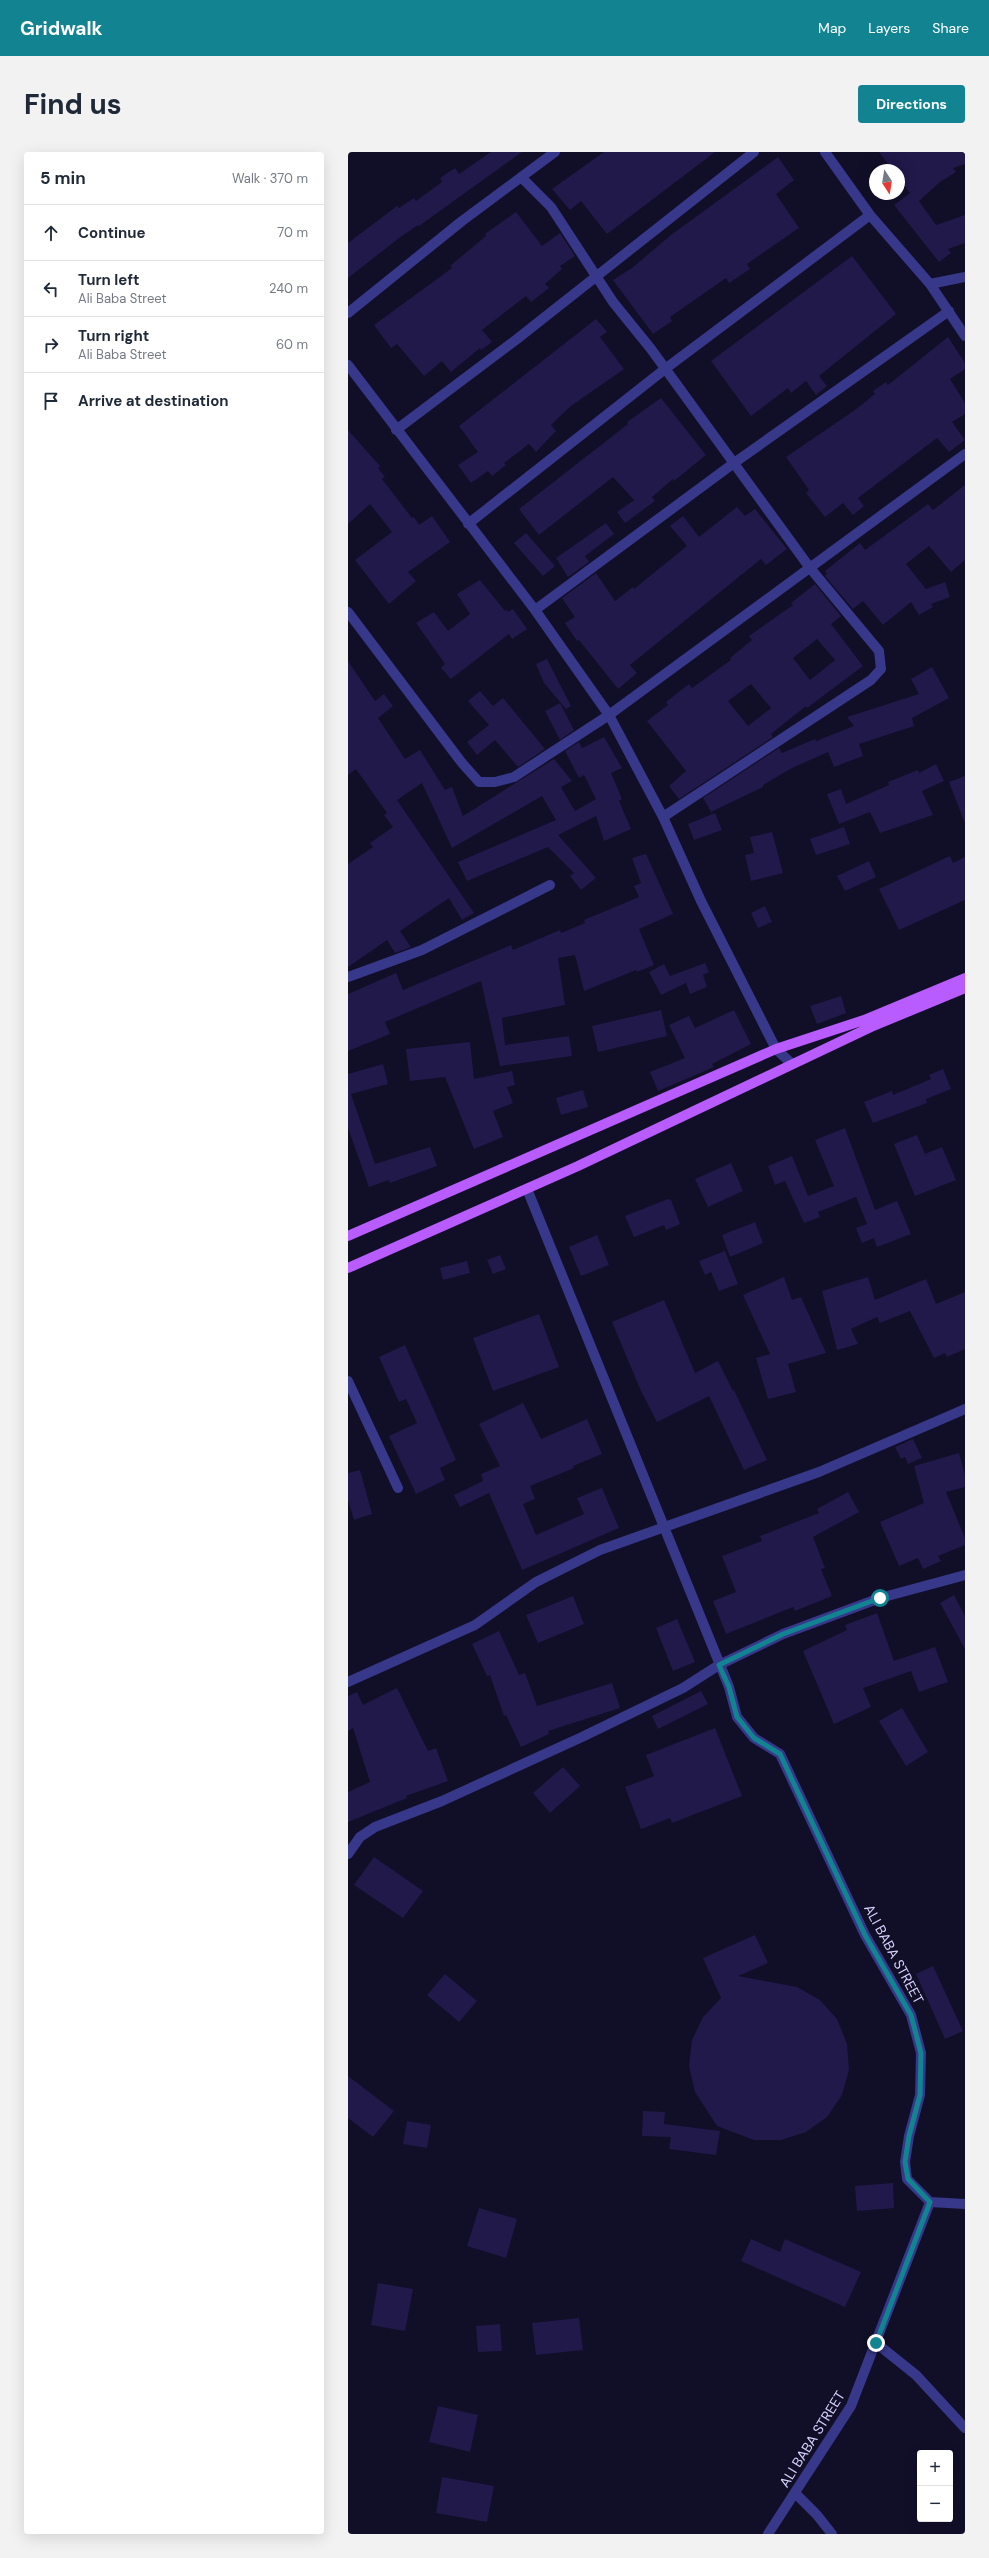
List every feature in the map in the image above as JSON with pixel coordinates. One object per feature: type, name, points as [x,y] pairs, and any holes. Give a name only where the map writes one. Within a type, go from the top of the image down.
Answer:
[{"type":"main road","points":[[348,1236],[776,1049],[864,1020],[965,978]]},
{"type":"main road","points":[[348,1268],[527,1189],[871,1027],[965,988]]},
{"type":"street","points":[[348,313],[555,152]]},
{"type":"street","points":[[396,430],[517,339],[596,275],[754,152]]},
{"type":"street","points":[[825,152],[870,215],[930,284],[965,336]]},
{"type":"street","points":[[521,177],[551,206],[613,302],[665,369],[810,568],[879,651],[881,669],[871,680],[664,817]]},
{"type":"street","points":[[468,524],[665,369],[870,215]]},
{"type":"street","points":[[930,284],[965,277]]},
{"type":"street","points":[[535,610],[734,463],[949,311]]},
{"type":"street","points":[[348,366],[535,610],[609,715],[664,817],[702,901],[776,1049],[792,1064]]},
{"type":"street","points":[[348,612],[462,763],[479,782],[495,782],[514,777],[609,715],[965,454]]},
{"type":"street","points":[[348,977],[422,950],[550,885]]},
{"type":"street","name":"ALI BABA STREET","points":[[527,1189],[665,1528],[683,1579],[729,1687],[737,1717],[754,1738],[780,1754],[865,1935],[911,2015],[921,2053],[920,2095],[909,2136],[905,2162],[908,2179],[930,2202],[851,2406],[768,2534]]},
{"type":"street","points":[[348,1381],[398,1488]]},
{"type":"street","points":[[348,1682],[475,1625],[536,1582],[600,1550],[819,1472],[965,1409]]},
{"type":"street","points":[[348,1854],[360,1837],[375,1826],[442,1801],[582,1737],[683,1688],[719,1665],[783,1634],[833,1614],[880,1598],[965,1576]]},
{"type":"street","points":[[930,2202],[965,2204]]},
{"type":"street","points":[[876,2343],[916,2375],[965,2428]]},
{"type":"street","points":[[795,2493],[817,2515],[832,2534]]},
{"type":"building","points":[[491,152],[522,152],[419,226],[418,225],[399,238],[348,278],[348,243],[397,206],[399,208],[414,198],[416,201],[442,182],[440,178],[455,168],[459,174]]},
{"type":"building","points":[[604,152],[715,152],[607,234],[581,201],[570,210],[552,189]]},
{"type":"building","points":[[879,152],[965,152],[965,164],[953,168],[956,172],[940,182],[919,201],[936,225],[965,215],[965,243],[948,249],[951,253],[939,262],[894,205],[901,200],[905,200],[905,197],[910,193],[905,186],[905,164],[888,164]]},
{"type":"building","points":[[778,157],[794,180],[776,194],[799,228],[747,264],[750,269],[729,283],[726,278],[670,317],[672,321],[653,334],[613,280],[632,268],[671,235]]},
{"type":"building","points":[[516,212],[542,246],[560,233],[575,256],[560,266],[562,269],[545,284],[549,288],[531,302],[526,296],[482,330],[492,342],[481,350],[480,348],[451,372],[442,361],[424,376],[397,344],[391,348],[374,325],[452,268],[450,266],[486,236],[485,234]]},
{"type":"building","points":[[852,256],[896,314],[819,376],[827,386],[816,395],[806,381],[791,393],[788,388],[751,416],[711,361]]},
{"type":"building","points":[[596,319],[607,332],[600,337],[624,369],[571,406],[557,419],[551,425],[556,431],[536,452],[529,444],[504,463],[506,465],[492,476],[488,471],[471,483],[458,465],[478,452],[459,426]]},
{"type":"building","points":[[948,337],[965,363],[965,369],[950,379],[965,403],[965,414],[952,422],[965,440],[949,452],[937,438],[858,498],[864,506],[853,515],[843,503],[825,517],[806,493],[809,490],[786,457],[855,410],[875,394],[873,391],[886,382],[888,385]]},
{"type":"building","points":[[661,398],[706,455],[674,481],[673,479],[652,497],[655,501],[625,523],[617,512],[634,500],[613,477],[539,535],[519,509],[628,424],[627,422]]},
{"type":"building","points":[[348,430],[380,466],[378,468],[385,477],[382,479],[412,518],[414,517],[419,525],[432,516],[450,542],[408,572],[416,581],[389,604],[355,560],[392,532],[370,504],[348,524]]},
{"type":"building","points":[[965,485],[965,560],[951,572],[929,546],[906,564],[926,589],[945,582],[950,597],[931,604],[933,607],[919,615],[911,602],[883,625],[863,601],[853,609],[825,576],[827,574],[825,571],[860,543],[865,550],[928,504],[933,510]]},
{"type":"building","points":[[737,507],[745,516],[755,509],[787,549],[766,565],[761,559],[630,665],[637,673],[618,689],[579,640],[577,641],[565,623],[575,617],[562,598],[596,573],[615,601],[633,587],[634,589],[687,546],[670,526],[683,516],[699,537]]},
{"type":"building","points":[[606,523],[614,534],[585,556],[589,562],[568,577],[556,558]]},
{"type":"building","points":[[526,533],[555,566],[543,576],[514,543]]},
{"type":"building","points":[[480,580],[505,611],[506,609],[508,612],[513,609],[527,629],[512,639],[509,634],[451,679],[441,668],[445,664],[416,623],[434,612],[448,631],[470,614],[457,594]]},
{"type":"building","points":[[815,584],[841,616],[831,624],[863,666],[807,708],[806,706],[771,734],[773,737],[679,799],[669,786],[686,771],[647,721],[668,705],[666,702],[689,684],[692,688],[731,660],[730,658],[752,640],[749,636],[793,605],[791,603]],"holes":[[[817,639],[835,660],[810,680],[793,658]],[[751,684],[771,708],[748,726],[728,701]]]},
{"type":"building","points":[[547,659],[571,706],[566,709],[544,683],[536,664]]},
{"type":"building","points":[[348,661],[375,701],[384,694],[393,706],[378,718],[405,759],[420,750],[445,790],[452,787],[463,816],[554,759],[572,781],[561,787],[575,811],[596,799],[584,775],[579,778],[565,751],[579,742],[582,748],[604,737],[622,768],[611,773],[622,799],[619,801],[631,829],[604,841],[596,816],[558,835],[596,878],[581,890],[570,876],[574,873],[548,847],[467,881],[458,862],[556,820],[542,796],[452,848],[422,783],[397,800],[474,913],[462,920],[449,898],[400,931],[411,947],[395,953],[387,940],[348,967],[348,864],[373,847],[370,843],[393,827],[384,815],[387,813],[356,769],[348,775]]},
{"type":"building","points":[[932,667],[949,698],[912,718],[914,726],[859,744],[863,756],[834,767],[828,752],[792,768],[763,785],[763,787],[711,812],[703,798],[779,748],[782,753],[815,739],[816,741],[854,726],[847,717],[919,694],[911,679]]},
{"type":"building","points":[[480,691],[493,706],[503,698],[545,749],[518,767],[495,740],[477,755],[467,742],[489,725],[468,701]]},
{"type":"building","points":[[560,703],[574,730],[560,740],[545,711]]},
{"type":"building","points":[[936,764],[944,781],[922,791],[933,815],[880,833],[870,812],[839,824],[827,794],[841,789],[846,804],[889,785],[888,782],[918,770],[919,773]]},
{"type":"building","points":[[965,776],[965,821],[964,821],[949,782]]},
{"type":"building","points":[[715,813],[722,830],[694,840],[688,824]]},
{"type":"building","points":[[844,827],[850,844],[816,855],[810,839]]},
{"type":"building","points":[[772,832],[783,873],[751,881],[745,855],[754,853],[750,837]]},
{"type":"building","points":[[646,854],[673,914],[639,929],[654,965],[637,972],[636,970],[584,991],[575,955],[558,958],[565,1005],[502,1018],[505,1045],[569,1036],[572,1056],[500,1066],[481,981],[385,1022],[390,1034],[348,1051],[348,994],[396,973],[403,990],[511,945],[513,950],[560,930],[561,933],[585,923],[584,920],[639,897],[634,886],[641,883],[632,858]]},
{"type":"building","points":[[950,856],[953,863],[965,857],[965,900],[899,930],[879,889]]},
{"type":"building","points":[[869,861],[876,877],[845,891],[837,876]]},
{"type":"building","points":[[765,906],[772,922],[758,928],[751,913]]},
{"type":"building","points":[[705,963],[709,972],[703,975],[707,987],[690,994],[686,983],[661,995],[649,972],[664,964],[670,976]]},
{"type":"building","points":[[841,996],[846,1013],[817,1024],[810,1006]]},
{"type":"building","points":[[661,1010],[667,1036],[598,1052],[592,1026]]},
{"type":"building","points":[[734,1010],[751,1044],[712,1064],[714,1067],[658,1091],[650,1072],[685,1058],[669,1025],[689,1016],[695,1028]]},
{"type":"building","points":[[470,1042],[474,1079],[512,1071],[515,1085],[507,1087],[513,1103],[493,1111],[503,1137],[474,1149],[445,1077],[410,1081],[406,1049]]},
{"type":"building","points":[[383,1064],[388,1084],[351,1094],[375,1164],[430,1147],[437,1166],[390,1183],[389,1180],[369,1187],[348,1128],[348,1074]]},
{"type":"building","points":[[943,1069],[951,1089],[926,1099],[927,1103],[873,1123],[864,1102],[892,1091],[893,1095],[931,1079],[929,1075]]},
{"type":"building","points":[[583,1090],[588,1107],[561,1115],[556,1098]]},
{"type":"building","points":[[845,1128],[875,1210],[897,1201],[911,1234],[877,1247],[874,1238],[862,1243],[856,1228],[867,1224],[856,1197],[818,1212],[820,1217],[804,1223],[785,1181],[775,1185],[768,1166],[792,1156],[808,1196],[834,1186],[815,1140]]},
{"type":"building","points":[[917,1135],[925,1154],[942,1147],[956,1180],[915,1196],[894,1144]]},
{"type":"building","points":[[731,1163],[743,1191],[708,1207],[695,1179]]},
{"type":"building","points":[[668,1199],[671,1200],[680,1224],[666,1230],[664,1225],[634,1237],[625,1216]]},
{"type":"building","points":[[755,1222],[763,1243],[730,1257],[722,1235]]},
{"type":"building","points":[[597,1235],[609,1265],[581,1276],[569,1247]]},
{"type":"building","points":[[725,1251],[738,1284],[719,1291],[711,1272],[705,1275],[699,1261]]},
{"type":"building","points":[[500,1255],[506,1269],[493,1274],[487,1260]]},
{"type":"building","points":[[467,1261],[470,1273],[443,1280],[440,1268]]},
{"type":"building","points":[[784,1277],[792,1300],[801,1297],[826,1353],[788,1364],[796,1392],[768,1399],[756,1358],[770,1354],[743,1295]]},
{"type":"building","points":[[868,1277],[875,1300],[926,1279],[936,1304],[965,1292],[965,1349],[947,1357],[945,1353],[934,1358],[910,1311],[880,1323],[877,1317],[851,1329],[858,1344],[837,1350],[822,1291]]},
{"type":"building","points":[[664,1300],[695,1373],[718,1361],[733,1391],[734,1390],[767,1460],[744,1470],[709,1396],[657,1422],[641,1391],[612,1322]]},
{"type":"building","points":[[539,1314],[559,1367],[493,1391],[473,1338]]},
{"type":"building","points":[[405,1345],[456,1460],[440,1468],[445,1480],[416,1494],[389,1436],[417,1423],[406,1399],[399,1402],[379,1357]]},
{"type":"building","points":[[523,1403],[541,1439],[587,1419],[602,1454],[573,1466],[574,1468],[530,1486],[535,1499],[523,1504],[536,1535],[584,1514],[577,1498],[602,1488],[619,1528],[522,1570],[489,1493],[460,1507],[454,1495],[483,1481],[481,1474],[500,1466],[479,1424]]},
{"type":"building","points":[[913,1439],[922,1458],[908,1464],[905,1457],[901,1459],[895,1447]]},
{"type":"building","points":[[959,1453],[965,1475],[965,1487],[946,1492],[965,1538],[965,1545],[938,1556],[941,1561],[923,1569],[918,1558],[899,1566],[880,1522],[924,1503],[914,1466]]},
{"type":"building","points":[[360,1470],[372,1514],[354,1520],[348,1500],[348,1473]]},
{"type":"building","points":[[848,1492],[859,1512],[813,1537],[825,1568],[821,1569],[832,1596],[795,1611],[793,1607],[726,1634],[713,1601],[736,1592],[722,1556],[762,1541],[760,1536],[819,1513],[817,1509]]},
{"type":"building","points":[[954,1595],[965,1616],[965,1649],[940,1603]]},
{"type":"building","points":[[573,1596],[584,1624],[538,1643],[526,1615]]},
{"type":"building","points":[[877,1613],[894,1661],[935,1647],[948,1682],[919,1692],[911,1671],[863,1688],[871,1707],[834,1724],[803,1651],[847,1630],[845,1625]]},
{"type":"building","points":[[677,1619],[695,1662],[673,1671],[656,1628]]},
{"type":"building","points":[[499,1631],[519,1675],[525,1673],[537,1706],[612,1683],[620,1708],[548,1731],[549,1734],[521,1747],[506,1715],[504,1716],[490,1675],[487,1676],[472,1644]]},
{"type":"building","points":[[397,1688],[428,1751],[436,1748],[448,1781],[406,1796],[407,1798],[348,1822],[348,1792],[370,1782],[353,1728],[348,1731],[348,1696],[357,1692],[363,1705]]},
{"type":"building","points":[[701,1691],[708,1704],[658,1729],[652,1716]]},
{"type":"building","points":[[902,1708],[928,1752],[906,1766],[879,1721]]},
{"type":"building","points":[[715,1728],[742,1796],[672,1823],[670,1818],[641,1829],[625,1787],[654,1776],[646,1755]]},
{"type":"building","points":[[563,1767],[580,1786],[550,1813],[533,1793]]},
{"type":"building","points":[[374,1857],[423,1891],[403,1918],[354,1885]]},
{"type":"building","points":[[755,1935],[768,1963],[738,1976],[797,1987],[820,2000],[837,2019],[847,2044],[849,2070],[842,2095],[827,2117],[806,2132],[781,2140],[754,2140],[717,2126],[695,2092],[689,2066],[692,2040],[703,2017],[721,1998],[703,1958]]},
{"type":"building","points":[[933,1966],[963,2031],[945,2039],[916,1974]]},
{"type":"building","points":[[445,1974],[477,2001],[459,2022],[427,1995]]},
{"type":"building","points":[[348,2076],[394,2111],[373,2137],[348,2118]]},
{"type":"building","points":[[643,2111],[665,2112],[664,2124],[720,2131],[716,2155],[669,2149],[671,2137],[642,2136]]},
{"type":"building","points":[[407,2121],[431,2125],[427,2148],[403,2144]]},
{"type":"building","points":[[893,2183],[894,2208],[857,2211],[855,2186]]},
{"type":"building","points":[[479,2208],[517,2219],[506,2258],[467,2246]]},
{"type":"building","points":[[751,2239],[780,2252],[785,2239],[861,2272],[845,2307],[741,2261]]},
{"type":"building","points":[[378,2283],[413,2289],[405,2331],[371,2325]]},
{"type":"building","points":[[579,2318],[583,2350],[536,2355],[532,2323]]},
{"type":"building","points":[[500,2324],[502,2351],[478,2352],[476,2326]]},
{"type":"building","points":[[438,2406],[478,2415],[470,2452],[429,2442]]},
{"type":"building","points":[[442,2477],[494,2486],[487,2522],[436,2513]]},
{"type":"route","points":[[876,2343],[930,2202],[908,2179],[905,2162],[909,2136],[920,2095],[921,2053],[911,2015],[865,1935],[780,1754],[754,1738],[737,1717],[729,1687],[719,1665],[783,1634],[833,1614],[880,1598]]}]
